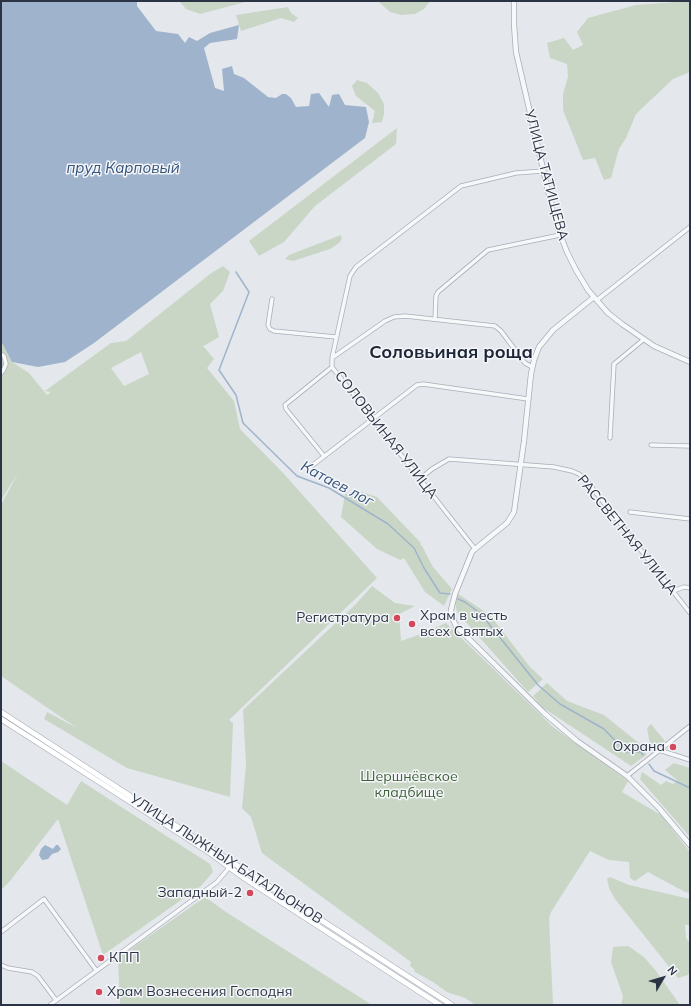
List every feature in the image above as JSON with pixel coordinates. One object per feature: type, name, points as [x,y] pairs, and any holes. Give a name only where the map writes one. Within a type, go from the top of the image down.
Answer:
[{"type":"main road","name":"УЛИЦА ЛЫЖНЫХ БАТАЛЬОНОВ","points":[[1,712],[231,865],[452,1005]]},
{"type":"main road","name":"УЛИЦА ЛЫЖНЫХ БАТАЛЬОНОВ","points":[[1,719],[231,865],[244,878],[440,1005]]},
{"type":"street","name":"УЛИЦА ТАТИЩЕВА","points":[[514,1],[516,52],[560,235],[576,270],[595,299],[622,324],[643,340],[690,362]]},
{"type":"street","name":"СОЛОВЬИНАЯ УЛИЦА","points":[[475,549],[332,366],[332,358],[350,276],[356,267],[460,186],[516,173],[544,172]]},
{"type":"street","points":[[690,227],[548,335],[539,347],[532,367],[521,466],[514,512],[507,523],[475,549],[465,569],[452,603],[451,615],[456,626],[496,667],[552,720],[577,741],[627,776],[658,806],[690,845]]},
{"type":"street","points":[[436,319],[436,296],[438,292],[488,250],[560,235]]},
{"type":"street","points":[[272,299],[268,324],[270,329],[277,332],[336,337]]},
{"type":"street","points":[[332,358],[385,321],[394,317],[405,316],[494,326],[501,331],[525,363],[532,367]]},
{"type":"street","points":[[610,438],[614,364],[643,340]]},
{"type":"street","points":[[1,354],[4,356],[6,364],[1,373]]},
{"type":"street","points":[[324,456],[286,409],[285,405],[332,366]]},
{"type":"street","points":[[309,468],[372,418],[413,387],[420,384],[528,399]]},
{"type":"street","points":[[652,445],[690,446]]},
{"type":"street","name":"РАССВЕТНАЯ УЛИЦА","points":[[420,479],[432,469],[450,459],[562,469],[579,474],[586,480],[690,613]]},
{"type":"street","points":[[630,512],[690,519]]},
{"type":"street","points":[[673,591],[684,587],[690,588]]},
{"type":"street","points":[[627,776],[690,726]]},
{"type":"street","points":[[659,750],[690,760]]},
{"type":"street","points":[[50,1005],[217,882],[231,865]]},
{"type":"street","points":[[1,932],[44,899],[96,970]]},
{"type":"street","points":[[1,965],[8,968],[32,972],[38,976],[56,1000]]},
{"type":"green space","points":[[179,1],[249,1],[200,14],[186,9]]},
{"type":"green space","points":[[380,1],[430,1],[424,9],[415,14],[401,15],[390,12],[380,3]]},
{"type":"green space","points":[[690,1],[690,72],[673,79],[636,114],[626,138],[619,149],[611,178],[604,180],[595,158],[583,160],[563,110],[563,94],[568,77],[567,64],[550,58],[547,43],[564,38],[573,50],[583,45],[577,32],[588,18],[636,5]]},
{"type":"green space","points":[[288,7],[291,13],[298,18],[294,22],[281,18],[241,31],[236,15]]},
{"type":"green space","points":[[357,80],[367,83],[378,93],[384,104],[382,122],[372,123],[375,111],[356,96],[352,86]]},
{"type":"green space","points":[[397,128],[396,144],[315,206],[284,242],[259,256],[249,241]]},
{"type":"green space","points":[[341,235],[342,239],[339,243],[330,249],[293,261],[285,259],[289,255]]},
{"type":"green space","points":[[223,266],[230,272],[223,291],[210,304],[219,337],[202,347],[204,347],[214,359],[207,368],[234,401],[240,429],[284,474],[377,578],[229,720],[233,723],[230,797],[127,768],[44,719],[47,712],[77,728],[1,676],[1,505],[18,473],[1,500],[1,341],[12,362],[29,373],[47,395],[51,392],[45,391],[111,343],[126,341],[210,274]],"holes":[[[141,352],[149,374],[124,386],[111,368]]]},
{"type":"green space","points":[[358,491],[377,497],[421,543],[420,544],[433,567],[452,589],[444,606],[425,592],[404,558],[400,560],[377,549],[341,517],[345,494]]},
{"type":"green space","name":"Шершнёвское кладбище","points":[[372,586],[395,603],[415,606],[399,614],[401,641],[446,623],[553,727],[628,781],[622,792],[661,815],[690,852],[690,893],[685,892],[648,872],[635,881],[630,878],[629,862],[609,860],[590,851],[551,912],[549,918],[553,1005],[476,1005],[465,998],[447,992],[415,972],[410,966],[411,962],[262,853],[251,817],[242,808],[246,764],[243,710],[356,604]]},
{"type":"green space","points":[[458,594],[490,615],[530,667],[543,679],[528,692],[457,612],[455,603]]},
{"type":"green space","points":[[547,683],[567,701],[604,715],[645,748],[646,755],[631,766],[542,707],[533,696]]},
{"type":"green space","points":[[651,724],[665,741],[651,751],[647,728]]},
{"type":"green space","points":[[1,761],[67,805],[81,781],[210,864],[213,872],[201,886],[103,955],[58,819],[10,881],[1,890]]},
{"type":"green space","points":[[674,763],[690,768],[690,837],[640,779],[642,772],[661,785],[666,781],[673,784],[678,781],[665,770]]},
{"type":"green space","points":[[610,877],[629,885],[690,899],[690,925],[685,925],[686,938],[690,944],[690,971],[688,975],[678,978],[615,899],[609,888],[607,879]]},
{"type":"green space","points":[[205,897],[372,1005],[120,1005],[118,958]]},
{"type":"green space","points":[[628,946],[644,957],[680,1005],[621,1005],[623,996],[611,962],[613,947]]},
{"type":"water","name":"пруд Карповый","points":[[1,1],[137,1],[137,6],[156,31],[178,34],[185,43],[189,37],[197,41],[210,33],[239,25],[237,39],[210,43],[204,48],[215,88],[224,91],[222,69],[232,66],[234,74],[244,78],[268,97],[276,98],[282,94],[286,94],[291,98],[296,107],[309,106],[311,94],[319,93],[329,107],[332,95],[339,94],[345,105],[366,107],[369,122],[365,138],[94,343],[65,362],[38,367],[12,362],[1,341]]},
{"type":"water","points":[[45,845],[53,849],[56,845],[58,845],[61,849],[52,854],[48,859],[42,860],[39,855],[41,849]]},
{"type":"waterway","name":"Катаев лог","points":[[236,272],[249,292],[219,370],[236,395],[243,423],[297,476],[329,488],[388,524],[414,548],[424,568],[440,593],[450,594]]},
{"type":"waterway","name":"Катаев лог","points":[[458,599],[465,602],[481,614],[538,685],[560,704],[604,729],[626,752],[641,752],[643,755]]},
{"type":"waterway","name":"Катаев лог","points":[[649,764],[654,771],[690,788]]},
{"type":"place","name":"Регистратура","points":[[397,618]]},
{"type":"place","name":"Храм в честь всех Святых","points":[[412,624]]},
{"type":"place","name":"Охрана","points":[[673,747]]},
{"type":"place","name":"Западный-2","points":[[250,893]]},
{"type":"place","name":"КПП","points":[[101,958]]},
{"type":"place","name":"Храм Вознесения Господня","points":[[99,992]]},
{"type":"district","name":"Соловьиная роща","points":[[451,353]]}]
